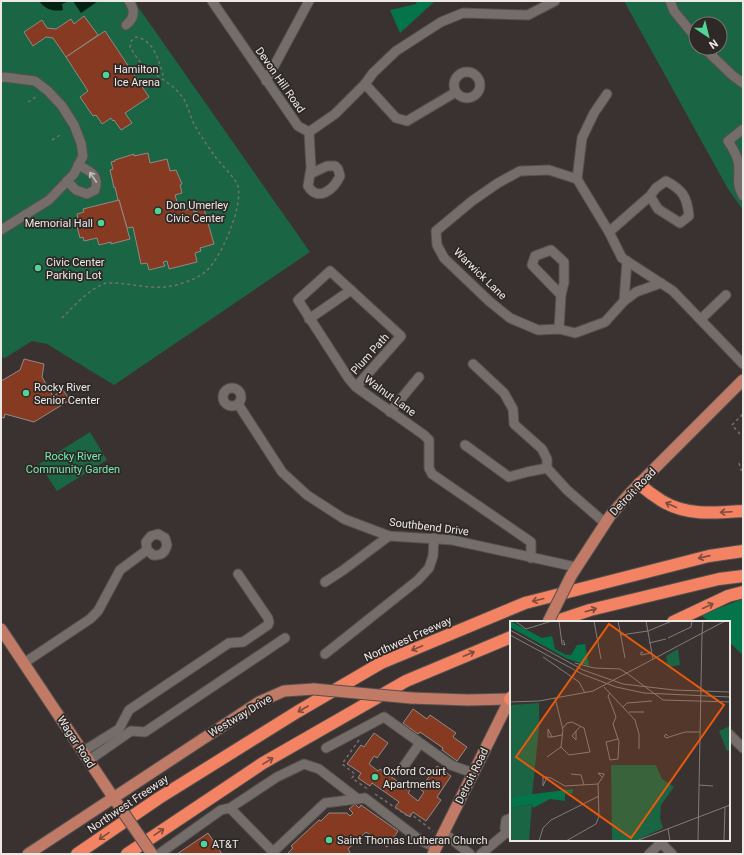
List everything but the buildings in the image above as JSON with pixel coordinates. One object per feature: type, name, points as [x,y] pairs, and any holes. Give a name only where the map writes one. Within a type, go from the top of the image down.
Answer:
[{"type":"highway","points":[[639,484],[662,501],[679,509],[699,513],[743,511]]},
{"type":"highway","name":"Northwest Freeway","points":[[77,854],[159,798],[297,712],[381,663],[525,603],[708,556],[743,551]]},
{"type":"highway","points":[[557,621],[590,610],[719,579],[743,576]]},
{"type":"highway","points":[[675,621],[728,596],[743,592]]},
{"type":"highway","points":[[127,854],[263,763],[406,680],[510,637]]},
{"type":"main road","name":"Detroit Road","points":[[548,621],[573,572],[610,516],[639,484],[742,383]]},
{"type":"main road","name":"Wagar Road","points":[[1,629],[112,798],[152,854]]},
{"type":"main road","name":"Westway Drive","points":[[28,854],[259,702],[284,690],[314,689],[411,698],[468,700],[510,698]]},
{"type":"main road","name":"Detroit Road","points":[[434,851],[438,832],[473,773],[510,700]]},
{"type":"street","points":[[126,25],[130,22],[134,15],[133,7],[129,1]]},
{"type":"street","name":"Devon Hill Road","points":[[212,1],[298,126],[309,132]]},
{"type":"street","points":[[266,81],[309,1]]},
{"type":"street","points":[[670,1],[674,11],[688,28]]},
{"type":"street","points":[[310,174],[309,132],[335,114],[373,73],[396,51],[441,22],[464,13],[528,15],[550,2]]},
{"type":"street","points":[[712,56],[732,75],[743,83]]},
{"type":"street","points":[[1,78],[4,77],[35,81],[48,91],[62,106],[74,125],[81,143],[83,156],[74,174],[49,200],[1,230]]},
{"type":"street","points":[[364,84],[396,118],[407,121],[456,92]]},
{"type":"street","points":[[607,94],[594,113],[582,138],[577,179],[609,232],[622,258],[673,291],[743,364]]},
{"type":"street","points":[[743,130],[728,140],[738,160],[738,182],[739,189],[743,196]]},
{"type":"street","points":[[67,181],[76,190],[87,194],[95,190],[97,183],[92,172],[78,165]]},
{"type":"street","name":"Warwick Lane","points":[[577,179],[548,170],[520,171],[498,183],[472,201],[436,231],[437,245],[444,258],[489,301],[510,318],[538,330],[559,329],[575,333],[605,322],[624,301],[636,292],[661,283]]},
{"type":"street","points":[[609,232],[650,196],[656,188],[666,181],[678,188],[688,203],[689,216],[680,223],[658,209],[650,196]]},
{"type":"street","points":[[559,329],[561,295],[564,283],[564,262],[551,250],[535,256],[532,265],[561,295]]},
{"type":"street","points":[[624,301],[627,261]]},
{"type":"street","name":"Walnut Lane","points":[[401,336],[330,271],[298,300],[309,319],[349,379],[356,387],[429,440],[429,468],[432,474],[531,542],[531,558]]},
{"type":"street","points":[[309,319],[351,290]]},
{"type":"street","points":[[701,319],[726,296]]},
{"type":"street","name":"Plum Path","points":[[356,387],[401,336]]},
{"type":"street","points":[[472,364],[504,393],[513,409],[514,424],[542,450],[546,458],[547,468],[567,490],[605,523]]},
{"type":"street","points":[[390,412],[419,377]]},
{"type":"street","name":"Southbend Drive","points":[[238,404],[282,472],[307,495],[344,518],[389,536],[452,540],[531,558],[573,572]]},
{"type":"street","points":[[465,445],[510,477],[547,468]]},
{"type":"street","points":[[325,582],[389,536]]},
{"type":"street","points":[[325,654],[418,580],[430,568],[434,538]]},
{"type":"street","points":[[24,663],[90,619],[98,611],[120,570],[147,550]]},
{"type":"street","points":[[85,757],[119,729],[129,710],[230,643],[243,642],[268,625],[268,618],[238,574]]},
{"type":"street","points":[[85,757],[131,731],[145,732],[285,638]]},
{"type":"street","points":[[326,748],[384,718],[451,764],[473,773]]},
{"type":"street","points":[[730,735],[743,748]]},
{"type":"street","points":[[402,769],[420,743]]},
{"type":"street","points":[[159,854],[221,810],[230,808],[277,777],[304,764],[319,770],[358,799]]},
{"type":"street","points":[[230,808],[273,853],[324,803],[365,798],[434,851]]},
{"type":"street","points":[[481,854],[509,833],[505,828],[505,821],[507,818],[510,818]]},
{"type":"street","points":[[438,832],[470,854]]},
{"type":"street","points":[[649,854],[659,841],[672,854]]},
{"type":"path","points":[[62,318],[86,295],[106,283],[167,287],[201,275],[212,265],[223,248],[231,230],[238,195],[238,185],[233,176],[226,171],[214,156],[194,124],[188,106],[180,93],[163,78],[143,65],[130,47],[131,41],[136,37],[141,38],[151,46],[157,56],[163,78]]},
{"type":"path","points":[[28,102],[37,96]]},
{"type":"path","points":[[52,140],[62,134]]},
{"type":"path","points":[[740,434],[732,425],[743,414]]},
{"type":"path","points":[[739,463],[741,470],[743,470]]},
{"type":"path","points":[[363,736],[342,764],[355,774],[352,778],[409,817],[411,814],[438,832]]},
{"type":"green space","points":[[1,1],[134,1],[310,252],[114,385],[47,344],[32,341],[5,358],[1,357]]},
{"type":"green space","points":[[417,1],[435,1],[400,33],[390,10],[416,4]]},
{"type":"green space","points":[[624,1],[743,1],[743,210],[728,189]]},
{"type":"green space","name":"Rocky River Community Garden","points":[[90,432],[107,460],[57,491],[39,464]]},
{"type":"green space","points":[[743,599],[743,655],[730,643],[730,621],[708,621],[701,615]]},
{"type":"shaded area","points":[[39,1],[69,1],[62,4],[63,10],[56,11],[47,8]]},
{"type":"shaded area","points":[[73,1],[98,1],[81,13]]},
{"type":"place","name":"Hamilton Ice Arena","points":[[106,75]]},
{"type":"place","name":"Don Umerley Civic Center","points":[[158,211]]},
{"type":"place","name":"Memorial Hall","points":[[101,223]]},
{"type":"place","name":"Civic Center Parking Lot","points":[[38,268]]},
{"type":"place","name":"Rocky River Senior Center","points":[[26,393]]},
{"type":"place","name":"Oxford Court Apartments","points":[[375,777]]},
{"type":"place","name":"Saint Thomas Lutheran Church","points":[[329,840]]},
{"type":"place","name":"AT&T","points":[[204,844]]}]
